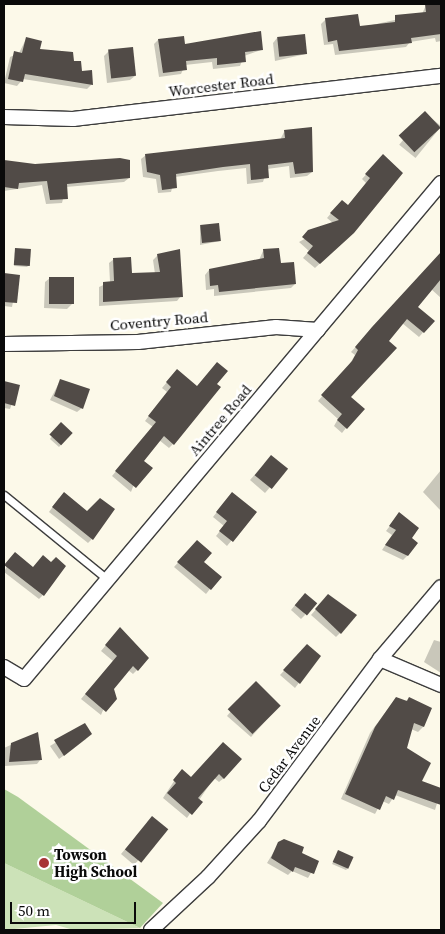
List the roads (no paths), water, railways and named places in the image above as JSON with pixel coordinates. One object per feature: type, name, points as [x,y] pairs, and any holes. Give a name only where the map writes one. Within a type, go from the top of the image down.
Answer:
[{"type":"street","name":"Worcester Road","points":[[4,117],[73,119],[441,76]]},
{"type":"street","name":"Aintree Road","points":[[4,667],[24,679],[441,183]]},
{"type":"street","name":"Coventry Road","points":[[4,344],[138,342],[276,327],[318,330]]},
{"type":"street","name":"Cedar Avenue","points":[[151,930],[208,877],[259,821],[380,659],[441,587]]},
{"type":"street","points":[[380,659],[441,685]]},
{"type":"lane","points":[[4,495],[107,579]]},
{"type":"place","name":"Towson High School","points":[[44,863]]}]
